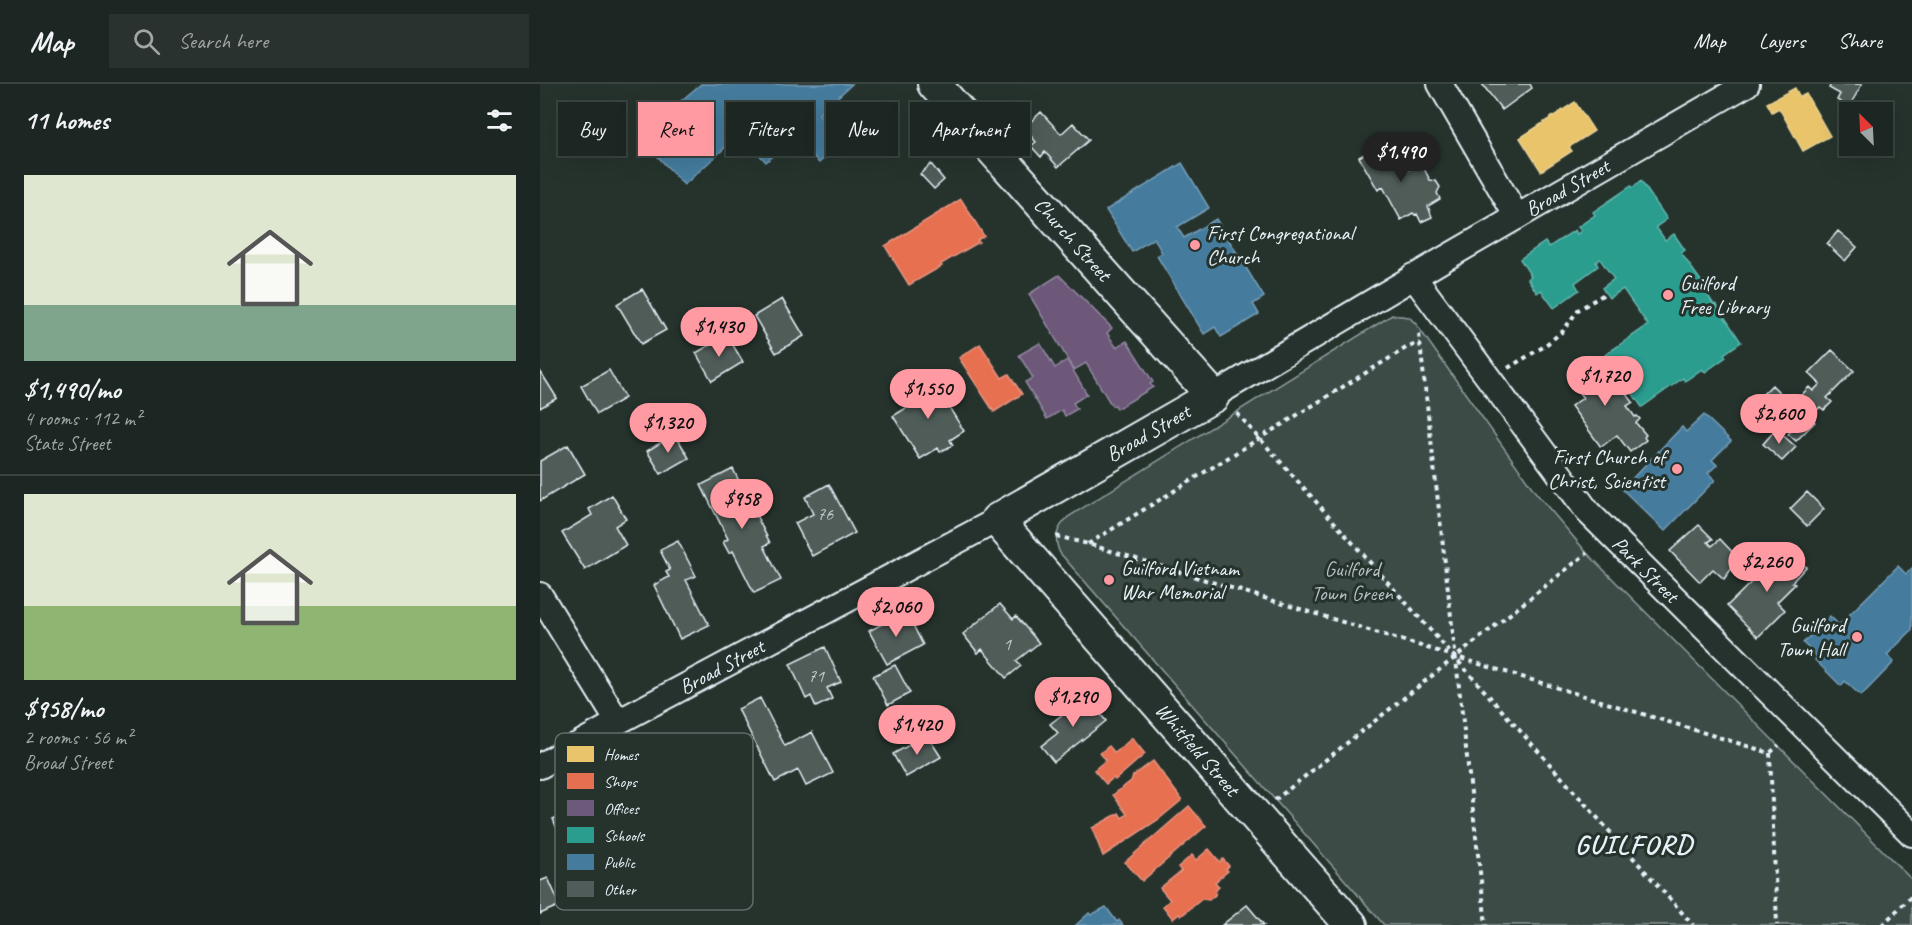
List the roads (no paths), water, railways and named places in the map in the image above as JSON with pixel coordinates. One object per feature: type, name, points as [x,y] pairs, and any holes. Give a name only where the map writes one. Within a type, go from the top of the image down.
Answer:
[{"type":"main road","name":"Church Street","points":[[934,84],[1225,405]]},
{"type":"main road","name":"Broad Street","points":[[997,520],[1225,405]]},
{"type":"main road","name":"Whitfield Street","points":[[997,520],[1351,925]]},
{"type":"street","points":[[1440,84],[1518,217]]},
{"type":"street","name":"Broad Street","points":[[1225,405],[1413,276],[1747,84]]},
{"type":"street","name":"Park Street","points":[[1413,276],[1588,512],[1912,834]]},
{"type":"street","name":"Broad Street","points":[[598,733],[997,520]]},
{"type":"street","points":[[540,595],[618,722]]},
{"type":"street","name":"Broad Street","points":[[540,766],[555,758]]},
{"type":"place","name":"First Congregational Church","points":[[1195,245]]},
{"type":"place","name":"Guilford Free Library","points":[[1668,295]]},
{"type":"place","name":"First Church of Christ, Scientist","points":[[1677,469]]},
{"type":"place","name":"Guilford Vietnam War Memorial","points":[[1109,580]]},
{"type":"place","name":"Guilford Town Hall","points":[[1857,637]]},
{"type":"district","name":"GUILFORD","points":[[1634,844]]},
{"type":"park label","name":"Guilford Town Green","points":[[1352,581]]}]
